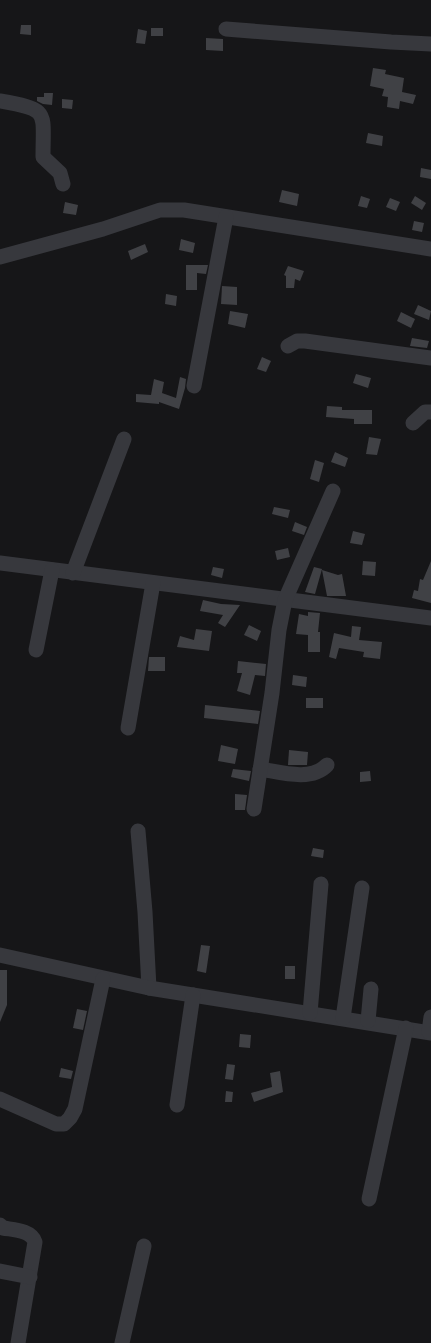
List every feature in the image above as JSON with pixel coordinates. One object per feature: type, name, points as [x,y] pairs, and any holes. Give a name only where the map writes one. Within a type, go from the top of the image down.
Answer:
[{"type":"street","points":[[226,30],[431,44]]},
{"type":"street","points":[[0,101],[31,107],[39,112],[44,127],[43,157],[60,173],[64,184]]},
{"type":"street","points":[[0,257],[103,229],[160,210],[184,210],[431,249]]},
{"type":"street","points":[[194,386],[226,217]]},
{"type":"street","points":[[288,346],[297,341],[305,341],[431,358]]},
{"type":"street","points":[[413,423],[425,412],[431,412]]},
{"type":"street","points":[[73,573],[124,439]]},
{"type":"street","points":[[254,809],[279,630],[285,600],[333,491]]},
{"type":"street","points":[[0,563],[431,618]]},
{"type":"street","points":[[36,650],[52,570]]},
{"type":"street","points":[[128,728],[153,583]]},
{"type":"street","points":[[260,769],[314,774],[321,771],[326,766]]},
{"type":"street","points":[[138,830],[145,912],[149,988]]},
{"type":"street","points":[[310,1013],[321,884]]},
{"type":"street","points":[[343,1018],[362,888]]},
{"type":"street","points":[[0,955],[149,988],[368,1021],[430,1032],[431,1017]]},
{"type":"street","points":[[0,1099],[56,1124],[64,1124],[70,1118],[75,1109],[103,979]]},
{"type":"street","points":[[368,1021],[371,989]]},
{"type":"street","points":[[177,1105],[193,995]]},
{"type":"street","points":[[370,1199],[406,1028]]},
{"type":"street","points":[[0,1225],[3,1228],[28,1234],[33,1237],[35,1242],[18,1343]]},
{"type":"street","points":[[122,1343],[144,1246]]},
{"type":"street","points":[[0,1271],[30,1277]]},
{"type":"building","points":[[21,25],[31,25],[31,35],[20,34]]},
{"type":"building","points":[[151,28],[163,28],[163,36],[151,36]]},
{"type":"building","points":[[138,29],[147,31],[145,44],[136,43]]},
{"type":"building","points":[[206,38],[223,39],[223,51],[206,50]]},
{"type":"building","points":[[373,68],[386,70],[385,74],[404,78],[402,92],[416,95],[413,104],[400,101],[399,109],[387,107],[388,97],[382,96],[384,89],[370,86]]},
{"type":"building","points":[[44,93],[53,93],[52,105],[43,104],[37,101],[37,97],[44,97]]},
{"type":"building","points":[[62,99],[73,100],[72,109],[62,108]]},
{"type":"building","points":[[368,133],[383,136],[382,146],[366,143]]},
{"type":"building","points":[[421,168],[431,170],[431,179],[420,177]]},
{"type":"building","points":[[282,190],[299,194],[297,206],[279,202]]},
{"type":"building","points":[[361,196],[370,199],[367,208],[358,206]]},
{"type":"building","points":[[415,196],[426,203],[422,210],[411,203]]},
{"type":"building","points":[[390,198],[400,202],[396,211],[386,207]]},
{"type":"building","points":[[65,202],[78,205],[76,215],[63,213]]},
{"type":"building","points":[[414,221],[424,223],[422,232],[412,230]]},
{"type":"building","points":[[181,239],[195,243],[193,253],[179,250]]},
{"type":"building","points":[[145,244],[148,252],[131,260],[128,251]]},
{"type":"building","points":[[186,265],[208,265],[206,274],[197,273],[197,290],[186,290]]},
{"type":"building","points":[[288,266],[304,271],[300,281],[295,279],[294,288],[286,288],[286,276],[284,275]]},
{"type":"building","points":[[222,286],[237,287],[237,305],[221,304]]},
{"type":"building","points":[[166,294],[177,296],[176,306],[165,304]]},
{"type":"building","points":[[418,305],[431,311],[429,320],[414,314]]},
{"type":"building","points":[[230,311],[248,314],[245,328],[228,324]]},
{"type":"building","points":[[401,312],[415,319],[411,328],[397,321]]},
{"type":"building","points":[[412,338],[429,341],[427,348],[410,346]]},
{"type":"building","points":[[262,357],[271,361],[266,372],[257,369]]},
{"type":"building","points":[[356,374],[371,378],[368,388],[353,383]]},
{"type":"building","points":[[180,377],[186,379],[179,409],[159,402],[159,404],[136,402],[136,394],[151,395],[154,379],[164,382],[162,393],[176,398]]},
{"type":"building","points":[[327,406],[342,407],[342,410],[372,410],[372,424],[354,424],[354,419],[326,417]]},
{"type":"building","points":[[369,437],[381,439],[377,455],[366,454]]},
{"type":"building","points":[[335,452],[348,458],[345,467],[331,462]]},
{"type":"building","points":[[315,460],[324,463],[319,482],[310,479]]},
{"type":"building","points":[[274,507],[290,510],[288,518],[272,514]]},
{"type":"building","points":[[295,522],[307,527],[304,535],[292,531]]},
{"type":"building","points":[[353,531],[365,534],[362,545],[350,543]]},
{"type":"building","points":[[288,548],[290,557],[277,560],[275,551]]},
{"type":"building","points":[[363,561],[376,562],[375,576],[362,575]]},
{"type":"building","points":[[431,561],[431,603],[412,598],[414,590],[418,591],[420,579],[423,580]]},
{"type":"building","points":[[213,567],[224,569],[222,578],[211,575]]},
{"type":"building","points":[[314,567],[322,569],[315,594],[305,592]]},
{"type":"building","points":[[322,570],[338,575],[342,574],[346,596],[327,596]]},
{"type":"building","points":[[203,600],[221,604],[240,605],[225,627],[218,623],[223,615],[200,611]]},
{"type":"building","points":[[308,612],[320,613],[318,632],[320,632],[320,652],[308,652],[308,635],[296,634],[299,614],[308,616]]},
{"type":"building","points":[[249,625],[261,631],[257,641],[244,635]]},
{"type":"building","points":[[352,626],[361,627],[359,640],[382,642],[380,659],[363,657],[364,652],[339,648],[336,659],[329,657],[334,633],[351,637]]},
{"type":"building","points":[[196,629],[212,631],[209,651],[177,647],[180,636],[194,640]]},
{"type":"building","points":[[149,657],[165,657],[165,671],[148,671]]},
{"type":"building","points":[[238,661],[266,664],[265,676],[255,675],[250,695],[237,691],[242,673],[237,673]]},
{"type":"building","points":[[293,675],[307,677],[306,687],[292,685]]},
{"type":"building","points":[[306,698],[323,698],[323,708],[306,708]]},
{"type":"building","points":[[205,705],[260,711],[258,724],[204,718]]},
{"type":"building","points":[[221,745],[238,749],[235,764],[218,761]]},
{"type":"building","points":[[289,750],[308,752],[307,765],[288,765]]},
{"type":"building","points":[[233,769],[251,771],[249,781],[231,777]]},
{"type":"building","points":[[370,771],[371,781],[360,782],[360,772]]},
{"type":"building","points":[[235,794],[247,795],[245,810],[235,810]]},
{"type":"building","points":[[313,848],[324,850],[323,858],[311,856]]},
{"type":"building","points":[[201,945],[210,946],[206,973],[197,971]]},
{"type":"building","points":[[285,966],[295,966],[295,979],[285,979]]},
{"type":"building","points":[[0,970],[7,970],[7,1005],[0,1022]]},
{"type":"building","points":[[77,1009],[87,1011],[83,1030],[73,1028]]},
{"type":"building","points":[[240,1034],[251,1035],[250,1048],[239,1047]]},
{"type":"building","points":[[227,1064],[235,1065],[233,1080],[225,1079]]},
{"type":"building","points":[[61,1068],[73,1071],[71,1079],[59,1077]]},
{"type":"building","points":[[280,1071],[283,1092],[254,1102],[251,1093],[272,1087],[270,1073]]},
{"type":"building","points":[[226,1091],[233,1092],[232,1102],[225,1102]]}]
